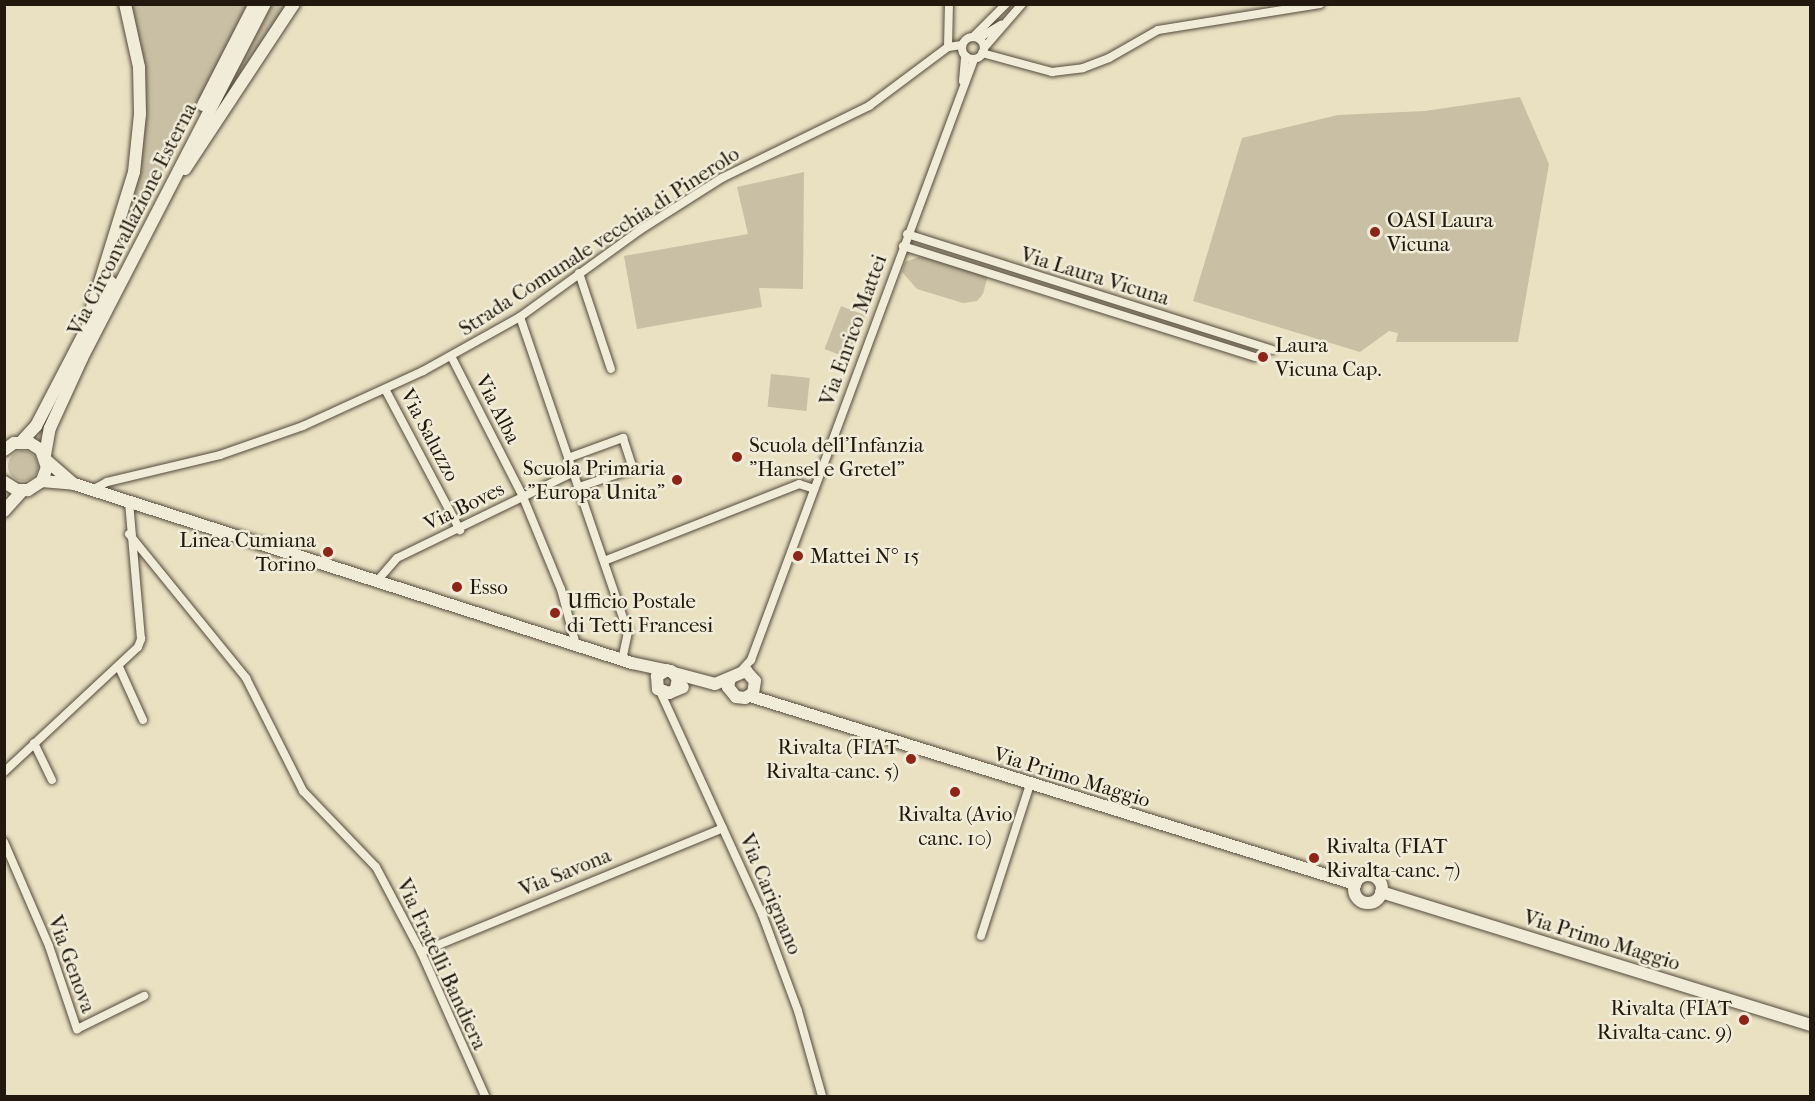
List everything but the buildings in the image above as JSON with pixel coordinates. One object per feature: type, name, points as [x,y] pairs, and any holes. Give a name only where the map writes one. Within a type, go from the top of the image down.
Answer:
[{"type":"main road","points":[[90,331],[134,172],[140,114],[139,66],[125,4]]},
{"type":"main road","name":"Via Circonvallazione Esterna","points":[[42,481],[50,428],[90,331],[255,4]]},
{"type":"main road","name":"Via Circonvallazione Esterna","points":[[21,442],[36,426],[90,331],[162,201],[265,4]]},
{"type":"main road","points":[[162,201],[214,130],[294,4]]},
{"type":"main road","points":[[4,450],[21,442],[36,446],[74,484]]},
{"type":"main road","points":[[4,511],[23,490],[42,481],[74,484],[627,661],[715,684],[741,671],[753,686],[740,698],[730,692],[687,686],[676,688],[669,693],[627,661]]},
{"type":"main road","points":[[4,482],[23,490]]},
{"type":"main road","points":[[657,686],[659,673],[671,672]]},
{"type":"main road","points":[[671,672],[676,688]]},
{"type":"main road","points":[[730,678],[730,692]]},
{"type":"main road","name":"Via Primo Maggio","points":[[753,686],[777,706],[1355,884]]},
{"type":"main road","points":[[1363,876],[1374,877],[1381,892],[1377,900],[1364,903],[1357,897],[1355,884],[1363,876]]},
{"type":"main road","name":"Via Primo Maggio","points":[[1381,892],[1810,1025]]},
{"type":"street","points":[[949,4],[945,50],[966,52],[983,50],[1052,72],[1083,68],[1109,58],[1158,30],[1320,4]]},
{"type":"street","points":[[966,52],[1006,4]]},
{"type":"street","points":[[983,50],[1022,4]]},
{"type":"street","points":[[976,38],[1004,23]]},
{"type":"street","points":[[976,38],[983,50]]},
{"type":"street","name":"Strada Comunale vecchia di Pinerolo","points":[[92,490],[106,482],[220,455],[303,426],[451,356],[520,317],[579,273],[722,178],[869,106],[945,50]]},
{"type":"street","name":"Via Enrico Mattei","points":[[741,671],[751,660],[963,81],[966,52]]},
{"type":"street","name":"Via Laura Vicuna","points":[[907,234],[1272,350]]},
{"type":"street","name":"Via Laura Vicuna","points":[[903,246],[1255,357]]},
{"type":"street","points":[[579,273],[611,369]]},
{"type":"street","points":[[520,317],[628,632],[627,661]]},
{"type":"street","name":"Via Alba","points":[[451,356],[523,497],[561,589],[576,645]]},
{"type":"street","name":"Via Saluzzo","points":[[385,389],[460,530]]},
{"type":"street","points":[[568,458],[623,438],[633,469],[579,487]]},
{"type":"street","name":"Via Boves","points":[[377,581],[396,558],[460,530],[574,472]]},
{"type":"street","points":[[604,561],[799,484],[814,489]]},
{"type":"street","points":[[4,772],[118,667],[141,639],[129,534],[129,502]]},
{"type":"street","name":"Via Fratelli Bandiera","points":[[129,534],[246,678],[303,791],[376,867],[421,952],[485,1096]]},
{"type":"street","name":"Via Enrico Mattei","points":[[751,660],[753,686]]},
{"type":"street","points":[[118,667],[143,720]]},
{"type":"street","name":"Via Carignano","points":[[657,686],[762,914],[794,1000],[822,1096]]},
{"type":"street","points":[[670,712],[676,688]]},
{"type":"street","points":[[34,742],[52,780]]},
{"type":"street","points":[[981,936],[1030,784]]},
{"type":"street","name":"Via Savona","points":[[421,952],[723,828]]},
{"type":"street","name":"Via Genova","points":[[4,842],[49,946],[77,1029],[144,996]]},
{"type":"shaded area","points":[[131,5],[249,5],[105,284],[140,173],[146,114],[145,66]]},
{"type":"shaded area","points":[[272,5],[288,5],[220,113],[216,109]]},
{"type":"shaded area","name":"OASI Laura Vicuna","points":[[1520,97],[1549,164],[1518,342],[1396,342],[1398,333],[1389,331],[1360,352],[1193,301],[1242,138],[1338,115],[1425,111]]},
{"type":"shaded area","points":[[804,172],[803,289],[759,288],[762,307],[637,329],[624,256],[748,234],[737,187]]},
{"type":"shaded area","points":[[924,255],[988,275],[983,294],[977,301],[963,303],[917,289],[902,272],[905,262]]},
{"type":"shaded area","points":[[841,306],[865,315],[849,358],[825,349]]},
{"type":"shaded area","points":[[771,374],[810,378],[806,411],[768,407]]},
{"type":"shaded area","points":[[23,451],[29,452],[37,460],[37,472],[29,480],[23,481],[17,480],[9,472],[8,466],[9,460],[17,452]]},
{"type":"place","name":"OASI Laura Vicuna","points":[[1375,232]]},
{"type":"place","name":"Laura Vicuna Cap.","points":[[1263,357]]},
{"type":"place","name":"Scuola dell'Infanzia \"Hansel e Gretel\"","points":[[737,457]]},
{"type":"place","name":"Scuola Primaria \"Europa Unita\"","points":[[677,480]]},
{"type":"place","name":"Linea Cumiana Torino","points":[[328,552]]},
{"type":"place","name":"Mattei N° 15","points":[[798,556]]},
{"type":"place","name":"Esso","points":[[457,587]]},
{"type":"place","name":"Ufficio Postale di Tetti Francesi","points":[[555,613]]},
{"type":"place","name":"Rivalta (FIAT Rivalta-canc. 5)","points":[[911,759]]},
{"type":"place","name":"Rivalta (Avio canc. 10)","points":[[955,792]]},
{"type":"place","name":"Rivalta (FIAT Rivalta-canc. 7)","points":[[1314,858]]},
{"type":"place","name":"Rivalta (FIAT Rivalta-canc. 9)","points":[[1744,1020]]}]
